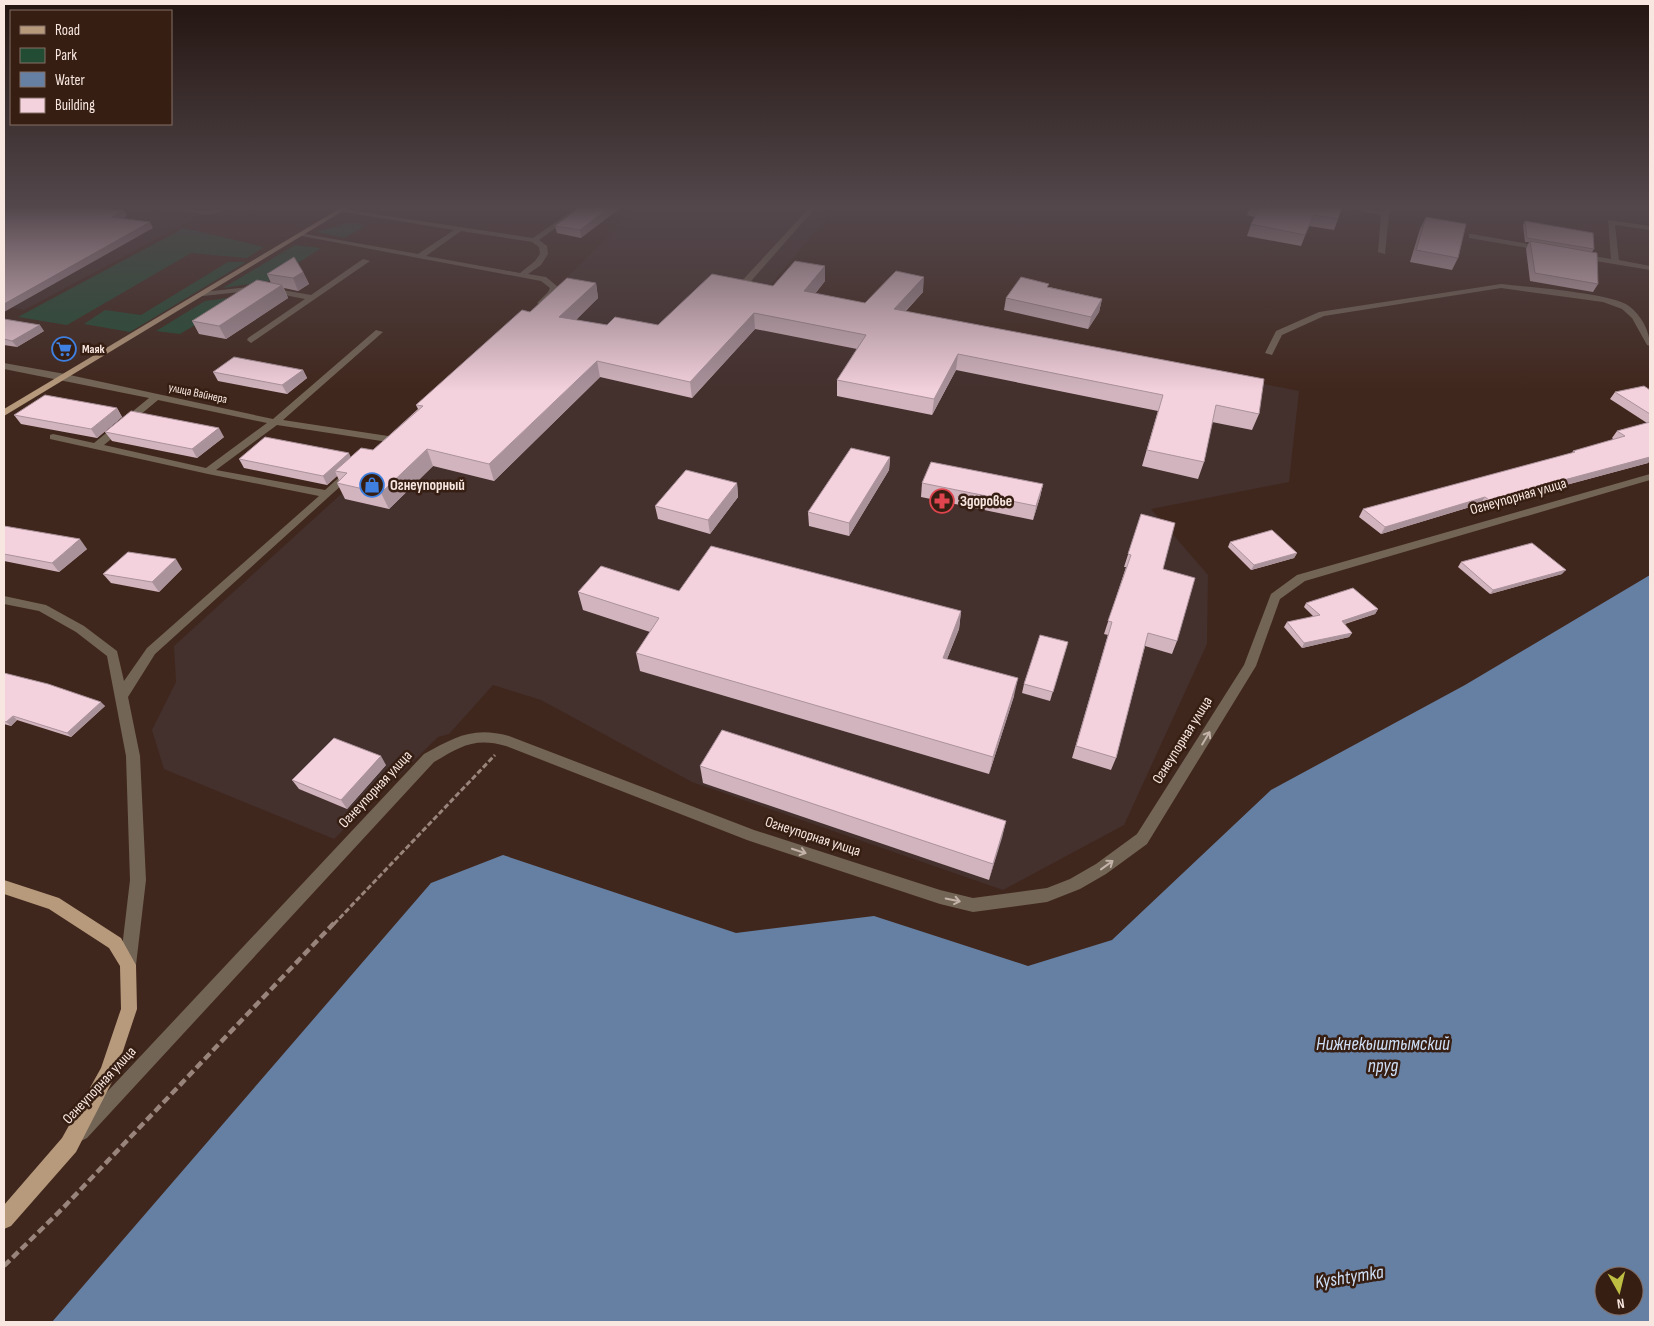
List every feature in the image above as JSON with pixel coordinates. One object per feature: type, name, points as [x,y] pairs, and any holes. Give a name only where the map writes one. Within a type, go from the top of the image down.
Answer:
[{"type":"main road","points":[[4,414],[246,268]]},
{"type":"main road","points":[[4,887],[54,903],[96,928],[115,943],[128,965],[130,1009],[108,1072],[69,1145]]},
{"type":"main road","name":"Огнеупорная улица","points":[[4,1219],[69,1145]]},
{"type":"street","points":[[251,340],[356,268]]},
{"type":"street","points":[[478,268],[543,279],[554,287],[552,293],[529,313]]},
{"type":"street","points":[[522,276],[532,268]]},
{"type":"street","points":[[742,286],[758,268]]},
{"type":"street","points":[[1269,353],[1279,333],[1322,314],[1501,286],[1572,294],[1604,300],[1625,307],[1635,317],[1650,343]]},
{"type":"street","points":[[203,294],[259,288],[312,298]]},
{"type":"street","points":[[208,471],[275,422],[378,332]]},
{"type":"street","name":"улица Вайнера","points":[[4,366],[65,377],[275,422],[392,436],[375,451]]},
{"type":"street","points":[[97,446],[155,397]]},
{"type":"street","points":[[53,437],[208,471],[327,494]]},
{"type":"street","points":[[121,697],[151,651],[361,464]]},
{"type":"street","name":"Огнеупорная улица","points":[[69,1145],[429,758],[464,738],[488,734],[509,741],[752,836],[940,898],[973,905],[1047,895],[1075,884],[1101,869],[1142,839],[1250,666],[1274,597],[1295,582],[1301,578],[1650,478]]},
{"type":"street","points":[[4,600],[42,608],[80,629],[113,654],[133,756],[138,880],[128,965]]},
{"type":"path","points":[[4,1266],[63,1208],[509,741]]},
{"type":"shaded area","points":[[4,268],[103,268],[24,310],[4,306]]},
{"type":"shaded area","points":[[577,268],[785,268],[768,288],[1299,391],[1289,482],[1151,509],[1208,575],[1207,644],[1124,825],[1003,890],[692,782],[541,700],[493,685],[449,734],[438,737],[334,839],[164,769],[152,730],[176,682],[174,646],[339,496],[524,321]]},
{"type":"green space","points":[[110,268],[165,268],[67,325],[18,317]]},
{"type":"green space","points":[[218,268],[236,268],[130,332],[84,324],[105,310],[141,315]]},
{"type":"green space","points":[[257,268],[290,268],[270,281],[223,288]]},
{"type":"green space","points":[[244,296],[180,334],[156,331],[205,301]]},
{"type":"water","name":"Нижнекыштымский пруд","points":[[1650,575],[1650,1322],[52,1322],[431,883],[503,855],[736,933],[874,916],[1028,966],[1112,940],[1271,790],[1465,685]]},
{"type":"building","points":[[4,268],[68,268],[4,304]]},
{"type":"building","points":[[277,268],[301,268],[303,272],[293,278],[267,274]]},
{"type":"building","points":[[789,268],[823,268],[804,291],[865,303],[896,271],[924,277],[894,309],[1264,379],[1259,414],[1216,405],[1204,462],[1147,450],[1163,395],[958,354],[934,399],[837,380],[866,335],[754,313],[690,382],[597,361],[489,464],[427,449],[381,493],[337,483],[347,473],[335,471],[361,448],[373,450],[423,406],[416,405],[522,310],[530,312],[567,278],[596,283],[559,317],[607,325],[615,317],[658,325],[712,274],[773,286]]},
{"type":"building","points":[[1534,268],[1597,268],[1598,284],[1535,273]]},
{"type":"building","points":[[1021,277],[1049,284],[1047,287],[1102,299],[1091,317],[1006,298]]},
{"type":"building","points":[[257,280],[282,285],[219,326],[192,321]]},
{"type":"building","points":[[4,319],[40,325],[12,341],[4,339]]},
{"type":"building","points":[[234,357],[303,370],[282,385],[213,372]]},
{"type":"building","points":[[1644,386],[1650,390],[1650,414],[1615,392]]},
{"type":"building","points":[[45,395],[117,408],[91,429],[14,415]]},
{"type":"building","points":[[131,411],[219,428],[192,449],[105,432]]},
{"type":"building","points":[[1650,422],[1650,457],[1489,500],[1485,497],[1385,527],[1363,509],[1575,452],[1573,451],[1625,436],[1617,431]]},
{"type":"building","points":[[265,437],[349,453],[323,476],[239,459]]},
{"type":"building","points":[[851,448],[890,457],[849,523],[808,512]]},
{"type":"building","points":[[931,462],[1043,484],[1036,506],[922,483]]},
{"type":"building","points":[[686,470],[737,483],[708,520],[655,506]]},
{"type":"building","points":[[1141,514],[1175,523],[1163,569],[1195,578],[1177,641],[1148,633],[1116,758],[1076,746],[1112,622],[1108,621],[1131,555],[1128,554]]},
{"type":"building","points":[[4,526],[80,539],[52,563],[4,554]]},
{"type":"building","points":[[1272,530],[1297,553],[1254,565],[1230,542]]},
{"type":"building","points":[[1532,543],[1566,570],[1493,590],[1461,562]]},
{"type":"building","points":[[711,546],[961,611],[943,658],[1018,678],[993,757],[636,653],[659,618],[578,592],[601,566],[679,591]]},
{"type":"building","points":[[128,552],[176,559],[152,582],[103,574]]},
{"type":"building","points":[[1353,588],[1378,609],[1342,621],[1352,633],[1304,643],[1287,622],[1320,615],[1306,603]]},
{"type":"building","points":[[1040,635],[1068,642],[1053,692],[1024,684]]},
{"type":"building","points":[[4,673],[48,684],[101,702],[67,733],[13,716],[6,722],[4,721]]},
{"type":"building","points":[[722,730],[1006,821],[993,864],[700,766]]},
{"type":"building","points":[[334,738],[381,756],[341,800],[292,780]]},
{"type":"place","name":"Маяк","points":[[64,349]]},
{"type":"place","name":"Огнеупорный","points":[[372,485]]},
{"type":"place","name":"Здоровье","points":[[942,501]]},
{"type":"water label","name":"Kyshtymka","points":[[1349,1276]]}]
